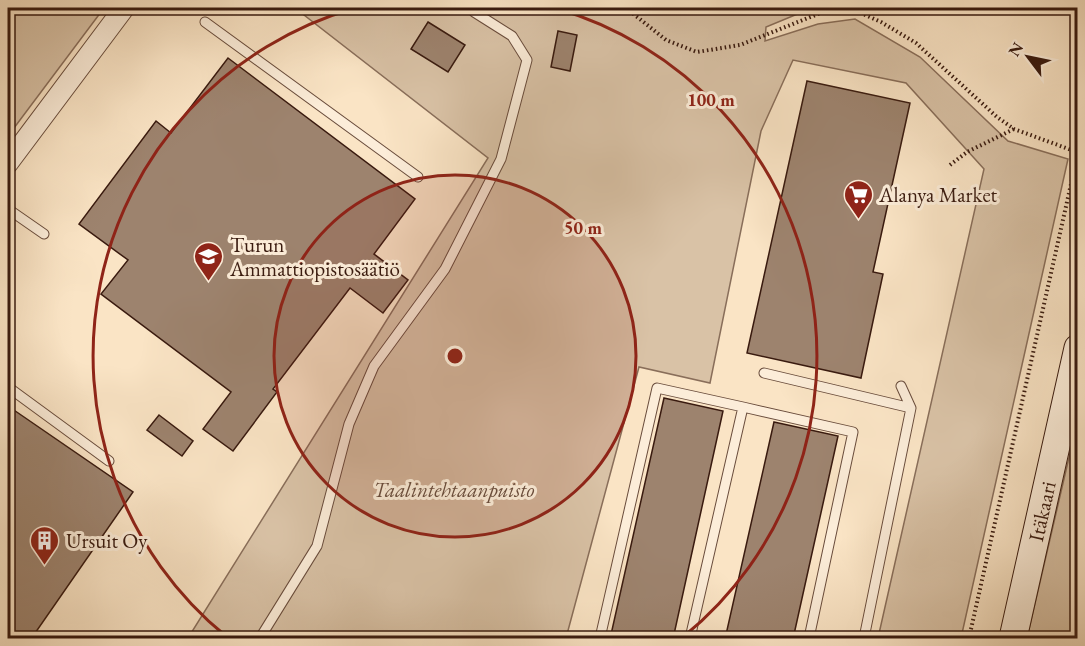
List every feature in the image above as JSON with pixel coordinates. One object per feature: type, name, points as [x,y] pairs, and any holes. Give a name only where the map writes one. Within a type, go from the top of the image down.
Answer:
[{"type":"street","points":[[8,163],[124,8]]},
{"type":"street","name":"Itäkaari","points":[[1013,639],[1077,348]]},
{"type":"lane","points":[[260,639],[317,546],[350,424],[374,366],[445,269],[501,159],[527,60],[512,36],[474,12]]},
{"type":"lane","points":[[205,22],[418,177]]},
{"type":"lane","points":[[8,209],[44,234]]},
{"type":"lane","points":[[765,374],[911,408]]},
{"type":"lane","points":[[864,639],[911,408],[902,386]]},
{"type":"lane","points":[[8,387],[109,461]]},
{"type":"lane","points":[[600,639],[657,388],[853,432],[809,639]]},
{"type":"lane","points":[[690,639],[743,407]]},
{"type":"path","points":[[626,8],[666,40],[697,52],[740,45],[823,12],[853,8],[916,43],[996,117],[1014,129],[1077,152],[969,639]]},
{"type":"path","points":[[950,165],[967,152],[1014,129]]},
{"type":"green space","points":[[8,8],[104,8],[8,136]]},
{"type":"green space","name":"Taalintehtaanpuisto","points":[[295,8],[812,8],[766,27],[765,41],[818,24],[855,19],[920,57],[1008,141],[1068,159],[961,638],[878,638],[984,169],[906,83],[793,60],[761,131],[710,383],[639,367],[566,638],[188,638],[488,158]]},
{"type":"green space","points":[[1077,423],[1077,638],[1027,638]]},
{"type":"building","points":[[428,22],[465,45],[448,72],[411,49]]},
{"type":"building","points":[[558,31],[577,35],[570,71],[551,67]]},
{"type":"building","name":"Turun Ammattiopistosäätiö","points":[[228,58],[415,199],[374,254],[408,280],[383,313],[350,288],[273,389],[277,392],[233,451],[203,429],[231,392],[101,294],[128,260],[79,224],[156,121],[171,133]]},
{"type":"building","points":[[807,81],[910,103],[873,272],[883,274],[861,378],[747,353]]},
{"type":"building","points":[[664,398],[723,411],[673,639],[610,639]]},
{"type":"building","name":"Ursuit Oy","points":[[8,406],[133,492],[31,639],[8,639]]},
{"type":"building","points":[[159,415],[193,441],[182,456],[147,430]]},
{"type":"building","points":[[774,422],[838,436],[793,639],[725,639]]},
{"type":"place","name":"Alanya Market","points":[[858,220]]},
{"type":"place","name":"Turun Ammattiopistosäätiö","points":[[209,282]]},
{"type":"place","name":"Ursuit Oy","points":[[45,566]]}]
